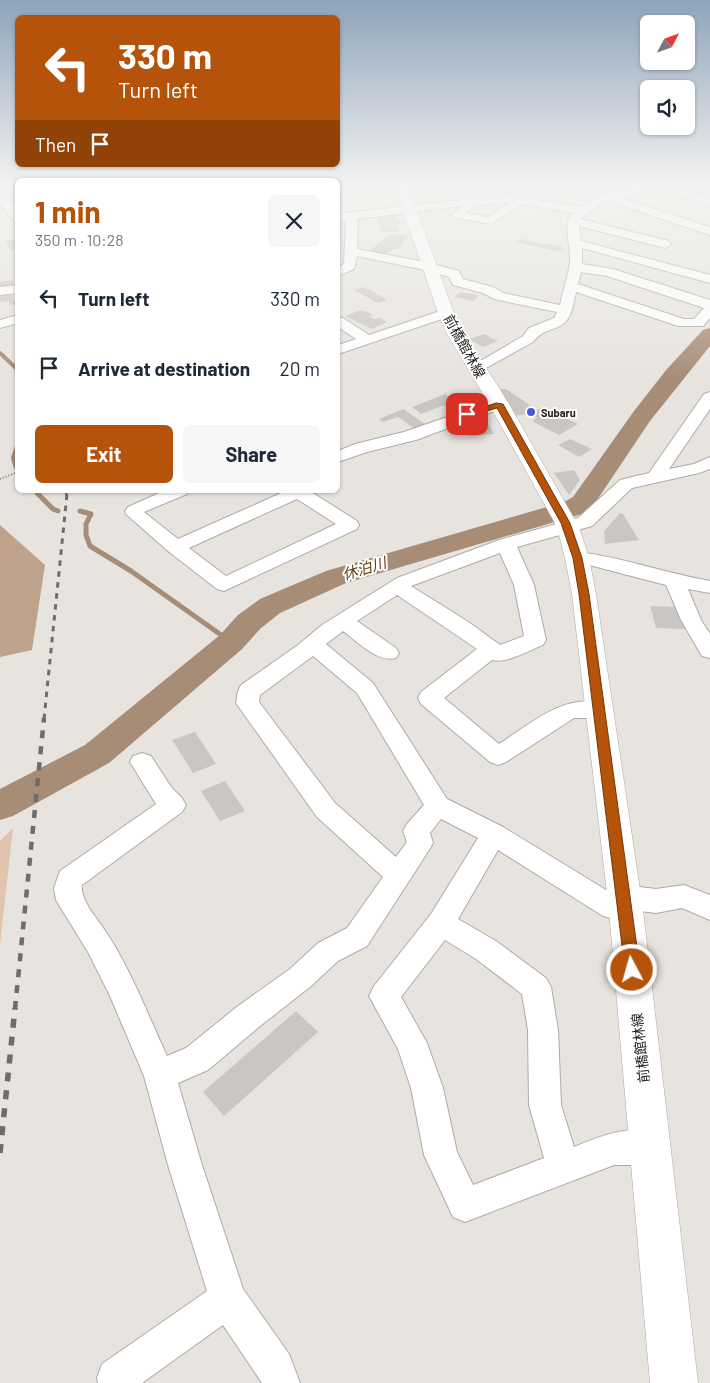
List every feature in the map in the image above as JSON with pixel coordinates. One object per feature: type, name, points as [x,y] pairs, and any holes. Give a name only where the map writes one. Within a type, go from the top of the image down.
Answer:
[{"type":"main road","name":"前橋館林線","points":[[424,252],[446,313],[499,404],[568,530],[584,594],[625,904],[674,1383]]},
{"type":"street","points":[[340,271],[350,266],[350,252],[374,255],[454,274],[458,282],[488,290],[499,296],[565,310]]},
{"type":"street","points":[[477,369],[528,339],[534,331],[559,321],[565,310],[571,288],[578,252]]},
{"type":"street","points":[[608,252],[710,279]]},
{"type":"street","points":[[576,267],[616,274],[707,303],[710,306]]},
{"type":"street","points":[[571,288],[579,288],[682,323],[698,322],[710,310]]},
{"type":"street","points":[[0,290],[15,289]]},
{"type":"street","points":[[340,349],[446,313]]},
{"type":"street","points":[[340,321],[366,339]]},
{"type":"street","points":[[655,477],[710,397]]},
{"type":"street","points":[[340,456],[362,448],[410,436],[499,404]]},
{"type":"street","points":[[399,875],[326,810],[247,703],[249,691],[343,620],[404,582],[506,544],[568,530],[585,522],[626,484],[699,468],[710,462]]},
{"type":"street","points":[[174,493],[134,511],[135,514],[224,585],[350,525],[301,493]]},
{"type":"street","points":[[175,547],[294,493]]},
{"type":"street","points":[[568,530],[594,560],[674,582],[710,587]]},
{"type":"street","points":[[397,586],[463,628],[498,654],[535,640],[524,585],[506,544]]},
{"type":"street","points":[[674,582],[691,620],[710,651]]},
{"type":"street","points":[[343,620],[388,653]]},
{"type":"street","points":[[313,644],[365,688],[438,806],[494,834],[612,908],[625,904],[684,896],[710,908]]},
{"type":"street","points":[[492,649],[429,698],[498,756],[566,712],[576,709],[598,710]]},
{"type":"street","points":[[142,762],[162,794],[172,805],[70,879],[68,888],[70,900],[98,943],[122,990],[160,1075],[185,1165],[228,1299],[275,1368],[281,1383]]},
{"type":"street","points":[[160,1075],[197,1059],[248,1016],[300,978],[328,952],[357,937],[420,843],[416,831],[438,806]]},
{"type":"street","points":[[494,834],[441,923],[384,996],[412,1043],[427,1088],[441,1155],[465,1205],[614,1148],[651,1148]]},
{"type":"street","points":[[441,923],[486,950],[536,987],[542,1030],[545,1105],[564,1168]]},
{"type":"street","points":[[117,1383],[116,1378],[228,1299]]},
{"type":"path","points":[[0,479],[15,473]]},
{"type":"shaded area","points":[[0,525],[45,565],[32,650],[0,657]]},
{"type":"shaded area","points":[[13,828],[0,944],[0,841]]},
{"type":"building","points":[[369,252],[390,252],[385,255]]},
{"type":"building","points":[[12,280],[13,287],[0,287],[0,282]]},
{"type":"building","points":[[364,287],[388,300],[378,303],[354,290]]},
{"type":"building","points":[[460,292],[479,295],[474,301],[454,297]]},
{"type":"building","points":[[11,294],[15,304],[9,305],[9,301],[0,302],[0,295]]},
{"type":"building","points":[[358,311],[365,311],[373,315],[369,316],[375,319],[379,318],[387,322],[372,329],[345,316]]},
{"type":"building","points":[[484,334],[498,341],[483,347],[469,339]]},
{"type":"building","name":"Subaru","points":[[499,389],[506,389],[537,410],[543,407],[578,424],[559,435],[532,421],[537,418],[528,414],[512,416]]},
{"type":"building","points":[[445,394],[459,402],[459,404],[442,406],[421,414],[412,407]]},
{"type":"building","points":[[403,409],[425,424],[415,429],[398,417],[383,422],[379,419]]},
{"type":"building","points":[[487,422],[494,434],[468,436],[462,424]]},
{"type":"building","points":[[570,439],[592,449],[579,457],[558,445]]},
{"type":"building","points":[[574,470],[580,480],[569,495],[554,473]]},
{"type":"building","points":[[620,513],[623,514],[639,540],[605,544],[604,531]]},
{"type":"building","points":[[650,606],[679,607],[685,629],[656,628]]},
{"type":"building","points":[[195,732],[216,764],[193,773],[172,740]]},
{"type":"building","points":[[225,781],[245,811],[220,821],[201,791]]},
{"type":"building","points":[[296,1011],[318,1032],[224,1116],[203,1092]]},
{"type":"waterway","name":"休泊川","points":[[0,806],[97,754],[231,642],[249,622],[270,606],[336,577],[573,508],[582,503],[642,416],[710,334]]},
{"type":"waterway","points":[[0,353],[15,367]]},
{"type":"waterway","points":[[15,452],[13,458],[15,465]]},
{"type":"waterway","points":[[37,493],[53,509],[58,511]]},
{"type":"waterway","points":[[80,511],[91,514],[86,524],[86,535],[90,546],[131,571],[231,642]]},
{"type":"railway","points":[[44,719],[67,494]]},
{"type":"railway","points":[[15,1009],[44,718]]},
{"type":"railway","points":[[0,1153],[15,1008]]},
{"type":"place","name":"Subaru","points":[[531,412]]},
{"type":"route","points":[[467,414],[499,404],[566,523],[578,558],[626,910],[632,970]]}]
